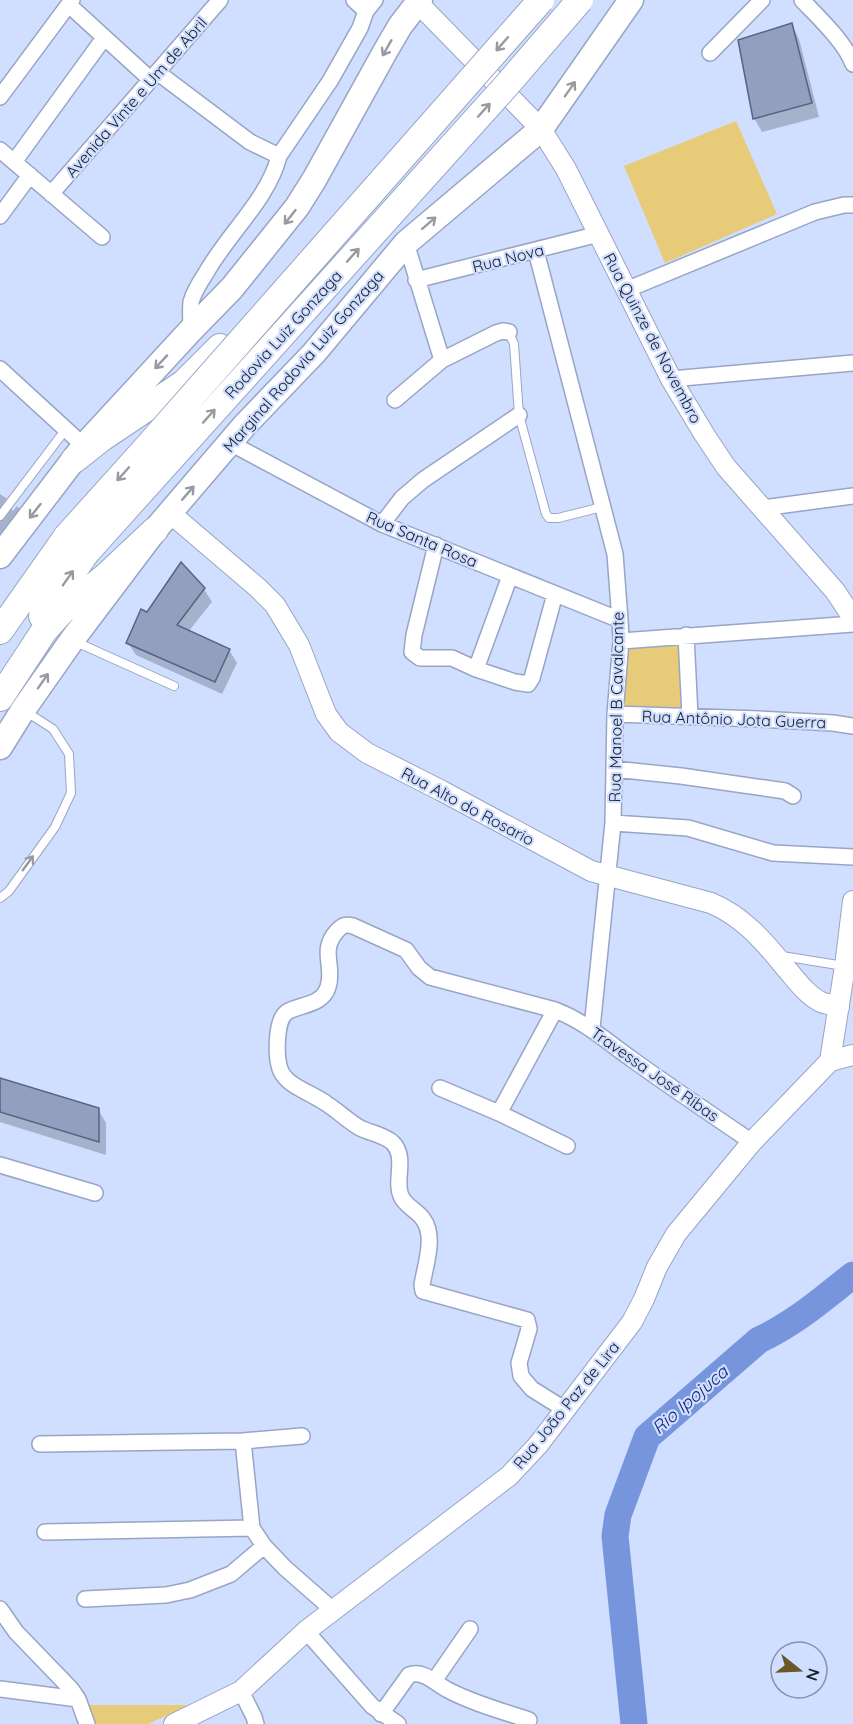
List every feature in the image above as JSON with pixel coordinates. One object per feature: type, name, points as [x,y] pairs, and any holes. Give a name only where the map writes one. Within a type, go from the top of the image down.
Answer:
[{"type":"highway","name":"Rodovia Luiz Gonzaga","points":[[0,631],[67,536],[541,0]]},
{"type":"highway","name":"Rodovia Luiz Gonzaga","points":[[0,679],[86,553],[506,86],[580,0]]},
{"type":"highway","points":[[79,453],[184,383],[257,309],[314,258]]},
{"type":"highway","points":[[0,698],[44,631],[62,611],[105,577],[163,522]]},
{"type":"main road","name":"Marginal Rodovia Luiz Gonzaga","points":[[0,747],[72,640],[163,522],[230,443],[314,353],[406,243],[541,129],[631,0]]},
{"type":"main road","points":[[0,556],[79,453],[190,330],[232,288],[297,207],[315,180],[400,26],[419,2]]},
{"type":"street","points":[[190,330],[191,303],[194,292],[214,257],[268,183],[283,149],[330,81],[360,28],[371,5],[354,0]]},
{"type":"street","points":[[710,52],[762,0]]},
{"type":"street","points":[[802,0],[832,34],[851,58],[853,64]]},
{"type":"street","name":"Avenida Vinte e Um de Abril","points":[[51,194],[216,1]]},
{"type":"street","points":[[0,97],[71,2],[104,38],[250,142],[283,149]]},
{"type":"street","name":"Rua Quinze de Novembro","points":[[419,2],[541,129],[566,169],[671,379],[726,466],[836,591],[853,618]]},
{"type":"street","points":[[14,162],[104,38]]},
{"type":"street","points":[[0,150],[102,237]]},
{"type":"street","points":[[0,216],[30,176]]},
{"type":"street","points":[[626,290],[814,213],[844,205],[853,205]]},
{"type":"street","name":"Rua Nova","points":[[416,280],[598,234]]},
{"type":"street","points":[[406,243],[442,360]]},
{"type":"street","name":"Rua Manoel B Cavalcante","points":[[536,251],[615,554],[620,620],[613,823],[592,1028]]},
{"type":"street","points":[[396,400],[442,360],[496,333],[509,332]]},
{"type":"street","points":[[671,379],[853,363]]},
{"type":"street","points":[[0,369],[66,429],[79,453]]},
{"type":"street","points":[[382,524],[402,498],[423,480],[519,415]]},
{"type":"street","name":"Rua Santa Rosa","points":[[230,443],[382,524],[620,620]]},
{"type":"street","points":[[762,508],[853,496]]},
{"type":"street","name":"Rua Alto do Rosario","points":[[163,522],[258,588],[275,605],[299,645],[326,714],[339,732],[367,753],[573,863],[608,877],[723,908],[753,931],[799,984],[819,1001],[839,1007]]},
{"type":"street","points":[[436,545],[414,635],[412,652],[414,656],[452,658],[476,669],[528,684],[532,678],[555,594]]},
{"type":"street","points":[[476,669],[510,576]]},
{"type":"street","points":[[621,641],[853,624]]},
{"type":"street","points":[[686,635],[690,716]]},
{"type":"street","name":"Rua Antônio Jota Guerra","points":[[615,714],[833,723],[853,726]]},
{"type":"street","points":[[614,769],[785,791],[793,796]]},
{"type":"street","points":[[613,823],[688,828],[780,854],[853,856]]},
{"type":"street","points":[[853,901],[830,1060],[853,1055]]},
{"type":"street","name":"Travessa José Ribas","points":[[564,1409],[532,1389],[521,1376],[519,1363],[529,1324],[523,1318],[423,1291],[428,1228],[424,1220],[402,1199],[399,1189],[400,1162],[394,1144],[360,1128],[283,1076],[279,1067],[277,1045],[282,1018],[286,1013],[302,1008],[324,995],[329,979],[328,944],[332,937],[347,924],[406,950],[419,968],[430,977],[555,1010],[573,1017],[592,1028],[630,1059],[752,1142]]},
{"type":"street","points":[[499,1113],[555,1010]]},
{"type":"street","name":"Rua João Paz de Lira","points":[[174,1724],[241,1690],[306,1631],[509,1476],[538,1445],[632,1322],[666,1248],[752,1142],[830,1060]]},
{"type":"street","points":[[440,1088],[567,1146]]},
{"type":"street","points":[[0,1165],[95,1193]]},
{"type":"street","points":[[40,1444],[243,1441],[302,1436]]},
{"type":"street","points":[[243,1441],[252,1528],[264,1546],[285,1568],[333,1610]]},
{"type":"street","points":[[45,1532],[252,1528]]},
{"type":"street","points":[[85,1599],[166,1595],[190,1590],[231,1574],[264,1546]]},
{"type":"street","points":[[0,1609],[16,1632],[56,1671],[78,1700],[87,1724]]},
{"type":"street","points":[[434,1681],[470,1629]]},
{"type":"street","points":[[306,1631],[372,1706],[398,1724]]},
{"type":"street","points":[[381,1713],[409,1675],[415,1673],[424,1675],[469,1699],[529,1720]]},
{"type":"street","points":[[0,1689],[78,1700]]},
{"type":"street","points":[[241,1690],[256,1724]]},
{"type":"lane","points":[[509,332],[514,344],[519,415],[549,518],[603,507]]},
{"type":"lane","points":[[0,516],[66,429]]},
{"type":"lane","points":[[72,640],[174,686]]},
{"type":"lane","points":[[0,898],[9,891],[55,827],[71,793],[69,754],[53,729],[23,710]]},
{"type":"lane","points":[[776,956],[845,966]]},
{"type":"shaded area","points":[[736,121],[777,214],[665,263],[624,166]]},
{"type":"shaded area","points":[[680,640],[685,714],[619,710],[623,644]]},
{"type":"shaded area","points":[[88,1705],[190,1705],[148,1724],[94,1724]]},
{"type":"building","points":[[792,23],[812,103],[753,119],[738,40]]},
{"type":"building","points":[[181,562],[205,588],[177,625],[230,649],[215,682],[126,643],[141,609],[147,612]]},
{"type":"building","points":[[0,1078],[99,1108],[99,1142],[0,1112]]},
{"type":"waterway","name":"Rio Ipojuca","points":[[634,1724],[615,1536],[618,1515],[647,1437],[759,1340],[796,1319],[853,1275]]}]
